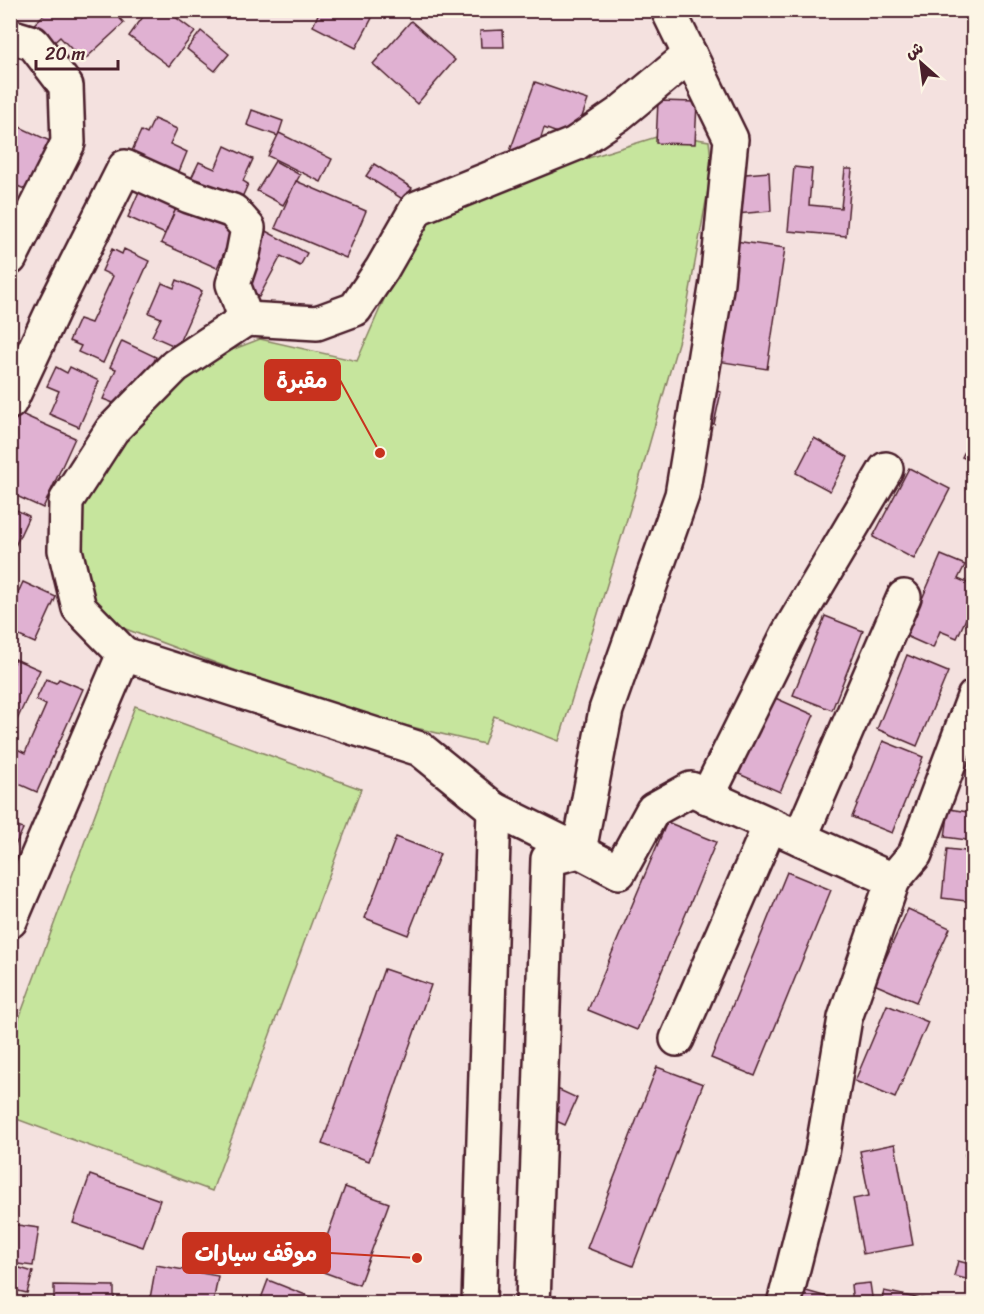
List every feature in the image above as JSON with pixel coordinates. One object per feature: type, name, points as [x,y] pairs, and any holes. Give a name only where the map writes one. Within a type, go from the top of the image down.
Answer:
[{"type":"street","points":[[579,851],[606,710],[682,495],[717,282],[731,139],[668,10]]},
{"type":"street","points":[[10,36],[33,42],[66,86],[68,143],[10,258]]},
{"type":"street","points":[[690,55],[619,114],[575,144],[417,208],[355,309],[317,323],[246,319],[175,366],[112,430],[66,501],[65,550],[79,608],[124,654],[420,749],[494,809],[619,872],[652,810],[691,789],[893,880]]},
{"type":"street","points":[[10,402],[125,167],[189,196],[233,211],[248,228],[233,284],[246,319]]},
{"type":"street","points":[[706,796],[788,634],[886,469]]},
{"type":"street","points":[[800,838],[904,597]]},
{"type":"street","points":[[10,921],[124,654]]},
{"type":"street","points":[[784,1304],[822,1153],[845,1018],[893,880],[915,854],[974,697]]},
{"type":"street","points":[[479,1304],[494,809]]},
{"type":"street","points":[[677,1039],[770,825]]},
{"type":"street","points":[[533,1304],[548,859],[579,851]]},
{"type":"green space","points":[[666,134],[709,141],[712,168],[685,318],[642,470],[559,741],[494,716],[484,744],[340,710],[115,625],[86,588],[76,549],[79,510],[123,436],[162,400],[216,356],[260,339],[357,361],[417,224],[572,163]]},
{"type":"green space","points":[[135,706],[361,789],[212,1191],[11,1117],[11,1040]]},
{"type":"building","points":[[49,10],[112,10],[124,23],[83,61],[60,37],[49,47],[31,27]]},
{"type":"building","points":[[148,10],[166,10],[195,32],[169,66],[129,36]]},
{"type":"building","points":[[320,10],[356,10],[372,18],[356,48],[313,26]]},
{"type":"building","points":[[411,21],[455,60],[417,104],[373,64]]},
{"type":"building","points":[[503,30],[504,47],[481,47],[480,31]]},
{"type":"building","points":[[201,31],[229,54],[215,71],[187,49]]},
{"type":"building","points":[[535,82],[588,100],[574,139],[544,128],[534,160],[510,151]]},
{"type":"building","points":[[658,101],[697,102],[695,144],[656,143]]},
{"type":"building","points":[[252,110],[283,121],[278,136],[247,125]]},
{"type":"building","points":[[154,119],[177,129],[170,144],[187,152],[178,174],[131,153],[141,131],[147,134]]},
{"type":"building","points":[[11,123],[50,141],[27,190],[10,183]]},
{"type":"building","points":[[279,133],[332,159],[321,182],[268,156]]},
{"type":"building","points":[[225,146],[253,159],[243,181],[248,184],[239,204],[190,181],[199,162],[215,169]]},
{"type":"building","points":[[275,161],[300,175],[283,205],[257,191]]},
{"type":"building","points":[[374,164],[412,188],[404,200],[366,176]]},
{"type":"building","points":[[794,167],[812,169],[809,205],[841,208],[845,169],[852,169],[846,236],[788,231]]},
{"type":"building","points":[[769,172],[771,211],[736,214],[734,175]]},
{"type":"building","points":[[296,181],[366,211],[346,258],[275,228]]},
{"type":"building","points":[[141,187],[178,204],[165,234],[128,217]]},
{"type":"building","points":[[178,204],[235,229],[217,268],[161,243]]},
{"type":"building","points":[[260,228],[307,253],[300,266],[281,256],[259,297],[231,282]]},
{"type":"building","points":[[735,241],[785,248],[767,369],[717,361]]},
{"type":"building","points":[[112,249],[122,254],[124,249],[149,261],[103,363],[78,352],[81,346],[69,341],[79,319],[91,323],[113,276],[102,271]]},
{"type":"building","points":[[177,280],[202,291],[177,347],[152,336],[161,318],[149,313],[162,283],[174,288]]},
{"type":"building","points":[[122,341],[156,357],[145,382],[137,378],[124,407],[103,399],[116,369],[110,367]]},
{"type":"building","points":[[56,367],[67,373],[70,367],[99,381],[79,427],[49,414],[59,391],[47,386]]},
{"type":"building","points":[[698,387],[721,392],[714,424],[691,419]]},
{"type":"building","points":[[19,413],[75,438],[43,508],[10,493],[10,432]]},
{"type":"building","points":[[974,432],[974,462],[962,457]]},
{"type":"building","points":[[814,438],[848,457],[830,491],[796,473]]},
{"type":"building","points":[[909,468],[950,489],[914,559],[873,537]]},
{"type":"building","points":[[10,507],[29,516],[10,557]]},
{"type":"building","points":[[941,555],[965,565],[958,579],[974,586],[974,601],[957,638],[940,631],[933,648],[906,636]]},
{"type":"building","points":[[23,582],[56,597],[35,643],[10,632],[10,610]]},
{"type":"building","points":[[825,616],[863,631],[832,710],[793,695]]},
{"type":"building","points":[[907,655],[948,672],[917,746],[877,729]]},
{"type":"building","points":[[15,659],[40,670],[10,735],[10,662],[13,663]]},
{"type":"building","points":[[46,679],[56,683],[59,679],[83,689],[37,792],[12,781],[15,775],[10,773],[10,754],[13,747],[25,753],[46,705],[36,700]]},
{"type":"building","points":[[773,697],[814,715],[780,792],[739,774]]},
{"type":"building","points":[[883,741],[923,757],[892,833],[852,817]]},
{"type":"building","points":[[974,759],[974,775],[969,774]]},
{"type":"building","points":[[949,809],[974,813],[974,841],[945,837]]},
{"type":"building","points":[[667,822],[716,842],[637,1030],[588,1010]]},
{"type":"building","points":[[10,824],[23,829],[10,856]]},
{"type":"building","points":[[396,837],[440,854],[408,935],[365,918]]},
{"type":"building","points":[[947,849],[974,852],[974,902],[942,898]]},
{"type":"building","points":[[787,872],[831,890],[755,1076],[711,1058]]},
{"type":"building","points":[[908,909],[950,928],[916,1002],[874,984]]},
{"type":"building","points":[[384,969],[431,985],[369,1161],[322,1144]]},
{"type":"building","points":[[887,1005],[928,1022],[895,1098],[855,1081]]},
{"type":"building","points":[[657,1067],[703,1084],[633,1266],[587,1248]]},
{"type":"building","points":[[555,1088],[577,1098],[565,1125],[543,1115]]},
{"type":"building","points":[[895,1144],[913,1245],[863,1254],[853,1199],[869,1196],[860,1151]]},
{"type":"building","points":[[974,1152],[974,1190],[973,1190],[965,1154]]},
{"type":"building","points":[[90,1175],[160,1200],[143,1247],[73,1223]]},
{"type":"building","points":[[345,1187],[389,1203],[359,1285],[315,1269]]},
{"type":"building","points":[[10,1224],[39,1228],[33,1266],[10,1263]]},
{"type":"building","points":[[958,1261],[974,1265],[974,1281],[954,1276]]},
{"type":"building","points":[[10,1265],[33,1272],[27,1293],[10,1289]]},
{"type":"building","points":[[156,1265],[218,1276],[213,1304],[149,1304]]},
{"type":"building","points":[[268,1280],[313,1298],[311,1304],[259,1304]]},
{"type":"building","points":[[870,1283],[873,1304],[853,1304],[851,1285]]},
{"type":"building","points":[[54,1285],[114,1286],[114,1304],[54,1304]]},
{"type":"building","points":[[799,1289],[852,1304],[795,1304]]},
{"type":"building","points":[[884,1291],[944,1304],[881,1304]]},
{"type":"place","name":"مقبرة","points":[[380,453]]},
{"type":"place","name":"موقف سيارات","points":[[417,1258]]}]
